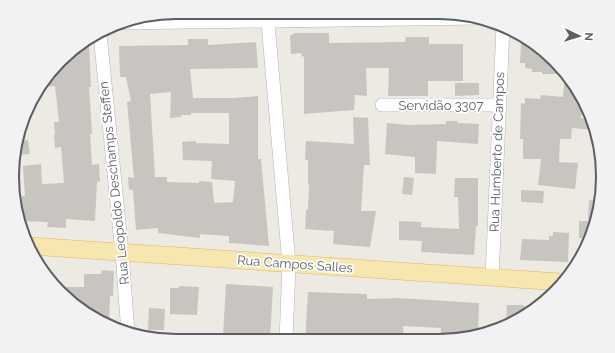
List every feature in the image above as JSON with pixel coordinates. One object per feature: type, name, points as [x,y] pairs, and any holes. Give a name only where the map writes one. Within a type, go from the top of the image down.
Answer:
[{"type":"main road","name":"Rua Campos Salles","points":[[35,246],[555,282]]},
{"type":"street","points":[[147,22],[218,19]]},
{"type":"street","points":[[267,19],[289,264],[286,334]]},
{"type":"street","name":"Rua Humberto de Campos","points":[[492,278],[503,33]]},
{"type":"street","name":"Rua Leopoldo Deschamps Steffen","points":[[100,39],[122,252],[128,326]]},
{"type":"street","name":"Servidão 3307","points":[[382,106],[499,105]]},
{"type":"building","points":[[295,33],[329,33],[329,43],[405,42],[406,37],[429,37],[429,44],[463,44],[463,81],[428,81],[428,96],[388,96],[389,68],[366,68],[367,96],[355,95],[354,110],[304,114],[304,56],[302,57],[301,53],[291,54],[290,36]]},
{"type":"building","points":[[188,39],[208,39],[208,45],[256,42],[258,68],[190,69],[193,98],[233,98],[258,96],[258,159],[261,159],[269,246],[229,243],[229,236],[200,234],[200,238],[158,233],[158,228],[136,230],[133,190],[129,190],[128,177],[134,178],[127,102],[131,101],[126,77],[120,77],[119,46],[188,45]],"holes":[[[171,92],[170,118],[181,117],[181,115],[191,115],[191,113],[229,113],[229,144],[196,143],[196,141],[182,142],[183,160],[212,161],[211,179],[235,181],[233,202],[214,203],[212,182],[167,182],[167,177],[155,177],[150,94]]]},
{"type":"building","points":[[521,43],[537,54],[537,56],[542,58],[558,74],[542,74],[542,72],[532,72],[532,69],[525,68],[525,63],[520,63]]},
{"type":"building","points":[[89,46],[91,87],[89,87],[92,134],[90,134],[92,165],[99,164],[100,181],[97,182],[95,221],[66,219],[66,228],[47,227],[48,222],[25,221],[22,207],[22,196],[25,196],[23,166],[41,164],[42,184],[64,183],[61,147],[55,148],[54,122],[59,122],[55,86],[48,86],[65,65]]},
{"type":"building","points":[[455,83],[479,83],[479,95],[455,96]]},
{"type":"building","points":[[564,83],[580,107],[582,111],[581,118],[585,118],[589,130],[572,128],[571,139],[560,139],[559,162],[578,163],[575,189],[538,185],[541,159],[523,159],[523,139],[520,139],[521,103],[525,104],[525,98],[540,99],[541,95],[563,97]]},
{"type":"building","points":[[353,117],[368,118],[370,165],[364,165],[361,211],[376,211],[370,247],[333,244],[334,231],[305,229],[306,210],[308,210],[309,184],[308,160],[305,160],[306,141],[354,144]]},
{"type":"building","points":[[446,121],[479,124],[478,144],[437,141],[436,174],[415,173],[415,157],[385,154],[387,123],[409,125],[446,124]]},
{"type":"building","points":[[23,140],[28,140],[30,154],[20,155]]},
{"type":"building","points":[[404,177],[414,178],[412,195],[402,194]]},
{"type":"building","points":[[455,178],[478,178],[478,226],[476,226],[474,255],[421,252],[422,241],[399,240],[399,221],[421,222],[421,227],[459,229],[458,197],[454,197]]},
{"type":"building","points":[[521,190],[544,191],[543,203],[521,202]]},
{"type":"building","points":[[589,200],[594,200],[591,217],[584,237],[579,238],[579,221],[588,221]]},
{"type":"building","points":[[553,232],[569,233],[568,262],[520,260],[522,239],[549,240],[549,236],[553,236]]},
{"type":"building","points":[[102,270],[114,271],[113,296],[110,296],[109,319],[89,307],[64,287],[84,287],[84,274],[101,274]]},
{"type":"building","points":[[226,284],[273,287],[270,334],[223,334]]},
{"type":"building","points":[[179,286],[199,287],[197,315],[170,314],[170,288],[179,288]]},
{"type":"building","points":[[308,292],[367,294],[367,299],[398,298],[479,303],[478,329],[459,333],[441,334],[441,328],[403,326],[404,334],[305,334]]},
{"type":"building","points":[[507,305],[524,305],[524,308],[506,319]]},
{"type":"building","points":[[149,308],[165,309],[164,330],[148,330]]}]
